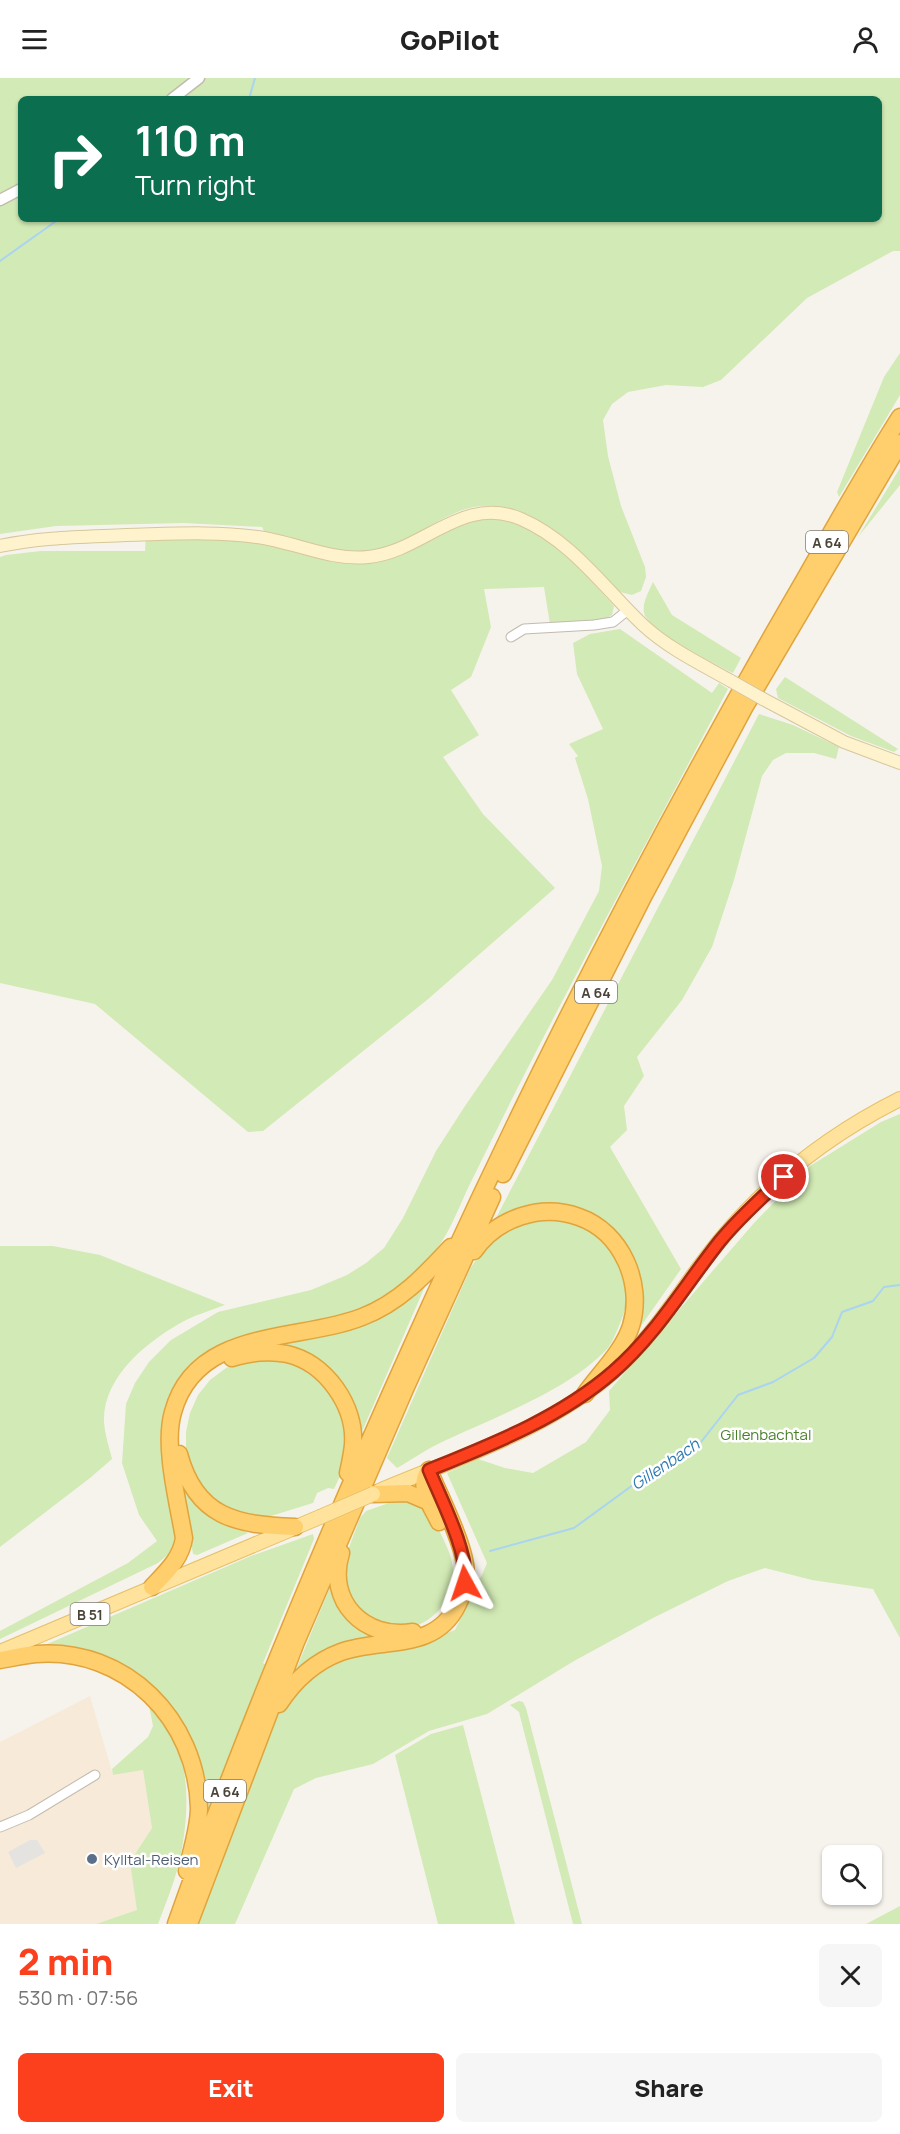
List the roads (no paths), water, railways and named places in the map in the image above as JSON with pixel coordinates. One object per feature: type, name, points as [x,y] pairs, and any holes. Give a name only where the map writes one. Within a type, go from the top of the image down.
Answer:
[{"type":"highway","name":"A 64","points":[[181,1921],[273,1667],[344,1497],[460,1238],[539,1074],[633,890],[754,667],[900,417]]},
{"type":"highway","name":"A 64","points":[[181,1921],[260,1736],[296,1642],[368,1491],[455,1279],[508,1164],[644,895],[749,699],[900,443]]},
{"type":"highway","points":[[455,1279],[487,1235],[498,1226],[520,1216],[546,1212],[579,1217],[597,1227],[612,1240],[631,1271],[635,1291],[634,1310],[631,1327],[624,1342],[585,1394]]},
{"type":"highway","points":[[152,1587],[173,1564],[183,1548],[184,1538],[169,1433],[173,1411],[182,1390],[194,1375],[222,1353],[246,1343],[336,1325],[382,1308],[401,1297],[418,1282],[460,1238]]},
{"type":"highway","points":[[295,1527],[249,1525],[231,1520],[210,1507],[190,1483],[179,1453],[178,1433],[181,1415],[198,1382],[212,1369],[232,1358],[269,1352],[288,1354],[306,1361],[328,1379],[347,1406],[351,1424],[353,1444],[344,1497]]},
{"type":"highway","points":[[429,1470],[423,1486],[454,1556],[456,1578],[452,1596],[440,1616],[421,1629],[403,1633],[382,1630],[364,1623],[343,1599],[338,1583],[339,1560],[368,1491],[408,1492],[429,1502]]},
{"type":"highway","points":[[260,1736],[292,1687],[321,1662],[348,1650],[395,1644],[423,1636],[442,1626],[455,1610],[463,1590],[465,1564],[429,1470]]},
{"type":"highway","points":[[0,1660],[36,1654],[89,1659],[120,1672],[154,1697],[168,1714],[184,1739],[193,1767],[199,1810],[181,1921]]},
{"type":"main road","points":[[0,546],[60,537],[231,534],[260,537],[339,557],[370,557],[393,552],[455,521],[475,514],[495,512],[520,519],[566,547],[657,636],[731,681],[844,742],[900,763]]},
{"type":"main road","name":"B 51","points":[[0,1652],[320,1517],[368,1491],[429,1470],[540,1422],[585,1394],[639,1347],[722,1239],[772,1188],[816,1149],[900,1099]]},
{"type":"street","points":[[176,96],[199,78]]},
{"type":"street","points":[[0,200],[18,191]]},
{"type":"street","points":[[511,637],[524,629],[594,626],[613,622],[628,610]]},
{"type":"street","points":[[0,1827],[29,1815],[95,1775]]},
{"type":"waterway","points":[[250,96],[255,78]]},
{"type":"waterway","points":[[0,261],[55,222]]},
{"type":"waterway","name":"Gillenbach","points":[[490,1551],[574,1528],[637,1482],[701,1442],[738,1395],[773,1382],[814,1358],[832,1337],[842,1312],[873,1301],[884,1287],[900,1285]]},
{"type":"place","name":"Kylltal-Reisen","points":[[92,1859]]},
{"type":"park label","name":"Gillenbachtal","points":[[766,1434]]}]
